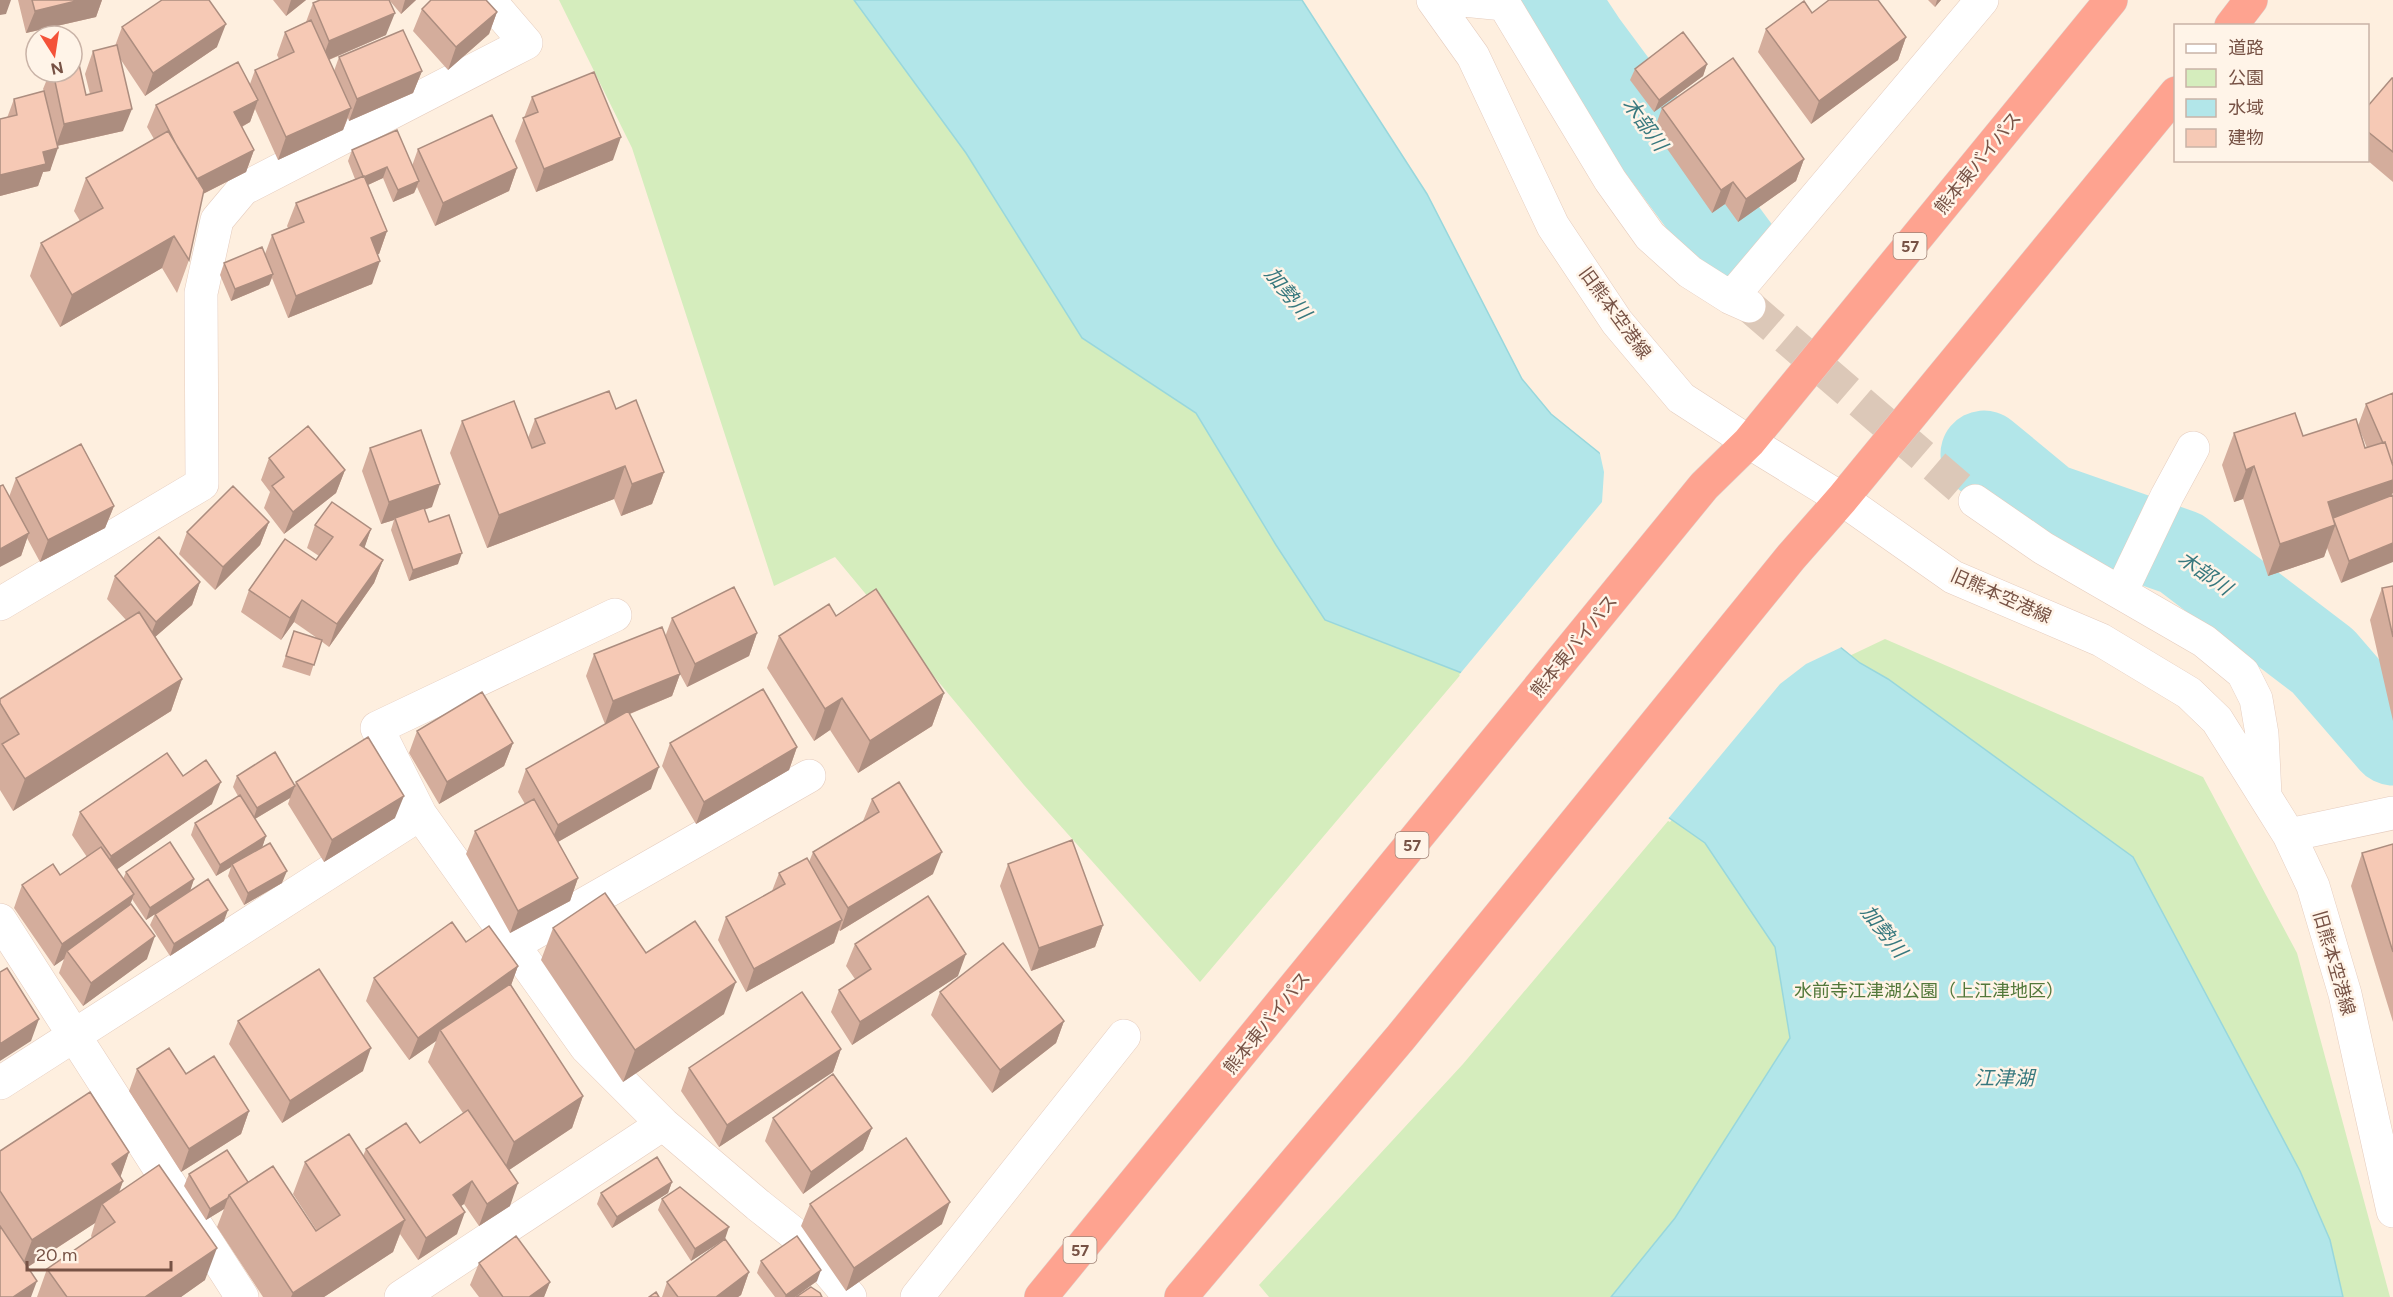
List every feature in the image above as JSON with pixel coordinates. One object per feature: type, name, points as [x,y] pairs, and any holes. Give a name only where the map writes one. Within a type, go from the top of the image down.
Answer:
[{"type":"highway","name":"熊本東バイパス","points":[[1041,1297],[1704,486],[1749,442],[2111,0]]},
{"type":"highway","points":[[2233,24],[2252,0]]},
{"type":"highway","points":[[1182,1297],[1401,1037],[1791,557],[1842,499],[2174,94]]},
{"type":"street","points":[[0,604],[202,484],[201,292],[217,219],[243,189],[526,43],[489,0]]},
{"type":"street","name":"旧熊本空港線","points":[[1433,0],[1473,56],[1553,226],[1617,322],[1681,398],[1842,499],[1953,577],[2101,640],[2188,693],[2217,720],[2289,835],[2313,886],[2345,994],[2393,1211]]},
{"type":"street","points":[[1463,0],[1508,2],[1610,180],[1650,237],[1690,272],[1740,302],[1781,237],[1982,0]]},
{"type":"street","points":[[2127,578],[2193,448]]},
{"type":"street","points":[[1975,501],[2043,548],[2127,578],[2243,673],[2256,699],[2262,734],[2265,797]]},
{"type":"street","points":[[615,615],[377,728],[420,814],[586,1047],[663,1124],[758,1206],[802,1240],[850,1297]]},
{"type":"street","points":[[513,945],[809,776]]},
{"type":"street","points":[[2289,835],[2393,813]]},
{"type":"street","points":[[0,1083],[420,814]]},
{"type":"street","points":[[0,920],[242,1297]]},
{"type":"street","points":[[917,1297],[1124,1036]]},
{"type":"street","points":[[401,1297],[663,1124]]},
{"type":"green space","points":[[559,0],[854,0],[966,153],[1082,338],[1196,413],[1276,545],[1325,620],[1462,673],[1200,982],[1024,785],[835,557],[774,586],[632,148]]},
{"type":"green space","name":"水前寺江津湖公園（上江津地区）","points":[[1885,639],[2203,777],[2297,953],[2390,1297],[1269,1297],[1259,1285],[1463,1064],[1782,688]]},
{"type":"water","points":[[854,0],[1302,0],[1427,194],[1522,379],[1551,414],[1860,663],[1888,679],[2133,857],[2300,1171],[2330,1240],[2343,1297],[1611,1297],[1675,1218],[1790,1038],[1775,947],[1705,843],[1462,673],[1325,620],[1276,545],[1196,413],[1082,338],[966,153]]},
{"type":"pier","points":[[1599,449],[1844,646],[1806,664],[1780,684],[1667,820],[1459,675],[1602,502],[1604,472]]},
{"type":"building","points":[[32,0],[80,0],[35,11]]},
{"type":"building","points":[[162,0],[209,0],[226,24],[153,73],[122,27]]},
{"type":"building","points":[[320,0],[389,0],[395,13],[329,41],[313,3]]},
{"type":"building","points":[[431,0],[486,0],[497,12],[456,47],[422,9]]},
{"type":"building","points":[[1829,0],[1878,0],[1906,37],[1819,101],[1766,29],[1804,1],[1812,13]]},
{"type":"building","points":[[311,20],[351,108],[286,137],[255,70],[294,52],[285,32]]},
{"type":"building","points":[[403,30],[422,71],[357,99],[339,57]]},
{"type":"building","points":[[1683,32],[1707,64],[1659,100],[1635,69]]},
{"type":"building","points":[[117,45],[132,109],[64,124],[56,84],[83,84],[86,95],[102,91],[93,51]]},
{"type":"building","points":[[1733,58],[1804,159],[1746,199],[1733,182],[1721,190],[1662,108]]},
{"type":"building","points":[[238,62],[258,100],[234,112],[254,150],[197,179],[156,105]]},
{"type":"building","points":[[594,72],[621,137],[544,169],[523,118],[538,112],[532,97]]},
{"type":"building","points":[[2393,78],[2393,152],[2369,133],[2369,105]]},
{"type":"building","points":[[44,91],[58,148],[43,152],[46,164],[0,175],[0,119],[17,115],[14,99]]},
{"type":"building","points":[[492,115],[517,168],[443,203],[418,149]]},
{"type":"building","points":[[397,130],[419,181],[398,190],[387,167],[364,177],[352,150]]},
{"type":"building","points":[[168,131],[204,190],[189,260],[174,236],[72,295],[41,243],[103,208],[86,178]]},
{"type":"building","points":[[364,176],[387,231],[371,238],[380,261],[296,296],[272,235],[304,222],[296,203]]},
{"type":"building","points":[[262,247],[273,274],[235,289],[224,263]]},
{"type":"building","points":[[609,391],[616,409],[636,400],[664,472],[632,484],[625,466],[499,515],[462,421],[514,401],[532,448],[545,443],[535,419]]},
{"type":"building","points":[[2393,393],[2393,466],[2385,442],[2383,443],[2366,404]]},
{"type":"building","points":[[2295,413],[2303,436],[2356,419],[2365,448],[2385,442],[2393,466],[2393,480],[2328,502],[2335,525],[2280,544],[2254,466],[2246,470],[2234,433]]},
{"type":"building","points":[[308,426],[345,470],[293,512],[272,486],[284,477],[269,458]]},
{"type":"building","points":[[421,430],[440,484],[389,502],[370,448]]},
{"type":"building","points":[[81,444],[114,506],[48,540],[16,478]]},
{"type":"building","points":[[3,485],[29,533],[0,549],[0,486]]},
{"type":"building","points":[[233,486],[269,522],[223,567],[187,532]]},
{"type":"building","points":[[2393,495],[2393,543],[2349,561],[2333,518]]},
{"type":"building","points":[[332,502],[371,529],[360,545],[383,560],[337,624],[302,600],[290,618],[249,590],[285,539],[316,560],[333,537],[315,525]]},
{"type":"building","points":[[424,508],[429,522],[449,515],[462,553],[413,570],[395,518]]},
{"type":"building","points":[[159,537],[200,582],[156,622],[115,576]]},
{"type":"building","points":[[2393,586],[2393,637],[2382,588]]},
{"type":"building","points":[[734,587],[757,633],[695,664],[672,618]]},
{"type":"building","points":[[876,589],[944,693],[870,741],[842,698],[825,709],[779,636],[829,604],[836,616]]},
{"type":"building","points":[[139,612],[182,679],[25,779],[2,744],[19,734],[0,703],[0,699]]},
{"type":"building","points":[[662,627],[680,674],[613,701],[594,654]]},
{"type":"building","points":[[294,631],[322,640],[314,665],[286,656]]},
{"type":"building","points":[[763,689],[797,747],[704,802],[670,743]]},
{"type":"building","points":[[482,692],[513,743],[447,782],[417,731]]},
{"type":"building","points":[[628,711],[659,767],[558,825],[526,769]]},
{"type":"building","points":[[368,737],[404,796],[332,840],[296,782]]},
{"type":"building","points":[[275,752],[295,786],[257,808],[237,776]]},
{"type":"building","points":[[167,753],[183,776],[206,760],[221,782],[111,856],[80,812]]},
{"type":"building","points":[[899,782],[942,852],[848,908],[813,852],[879,812],[872,799]]},
{"type":"building","points":[[240,795],[266,836],[220,865],[195,823]]},
{"type":"building","points":[[534,799],[578,878],[518,911],[475,831]]},
{"type":"building","points":[[1072,840],[1103,925],[1039,948],[1008,864]]},
{"type":"building","points":[[170,842],[194,879],[150,908],[126,872]]},
{"type":"building","points":[[270,843],[287,871],[248,893],[232,864]]},
{"type":"building","points":[[2393,844],[2393,952],[2362,853]]},
{"type":"building","points":[[101,847],[134,894],[62,944],[22,885],[53,864],[60,875]]},
{"type":"building","points":[[807,858],[842,920],[754,969],[726,917],[785,884],[779,873]]},
{"type":"building","points":[[208,879],[228,910],[174,944],[155,914]]},
{"type":"building","points":[[605,893],[646,953],[695,921],[736,982],[635,1050],[553,928]]},
{"type":"building","points":[[928,896],[966,954],[860,1022],[839,990],[871,969],[855,944]]},
{"type":"building","points":[[131,904],[155,936],[91,983],[67,951]]},
{"type":"building","points":[[452,922],[466,942],[489,926],[518,966],[418,1038],[374,978]]},
{"type":"building","points":[[1003,943],[1064,1021],[1000,1070],[940,992]]},
{"type":"building","points":[[7,968],[39,1019],[0,1044],[0,972]]},
{"type":"building","points":[[319,969],[371,1048],[290,1101],[238,1021]]},
{"type":"building","points":[[510,984],[583,1096],[514,1142],[440,1030]]},
{"type":"building","points":[[802,992],[841,1049],[727,1125],[689,1068]]},
{"type":"building","points":[[169,1048],[186,1074],[214,1056],[249,1111],[189,1149],[137,1069]]},
{"type":"building","points":[[833,1074],[872,1128],[811,1172],[773,1118]]},
{"type":"building","points":[[90,1092],[129,1152],[112,1164],[123,1181],[32,1240],[0,1191],[0,1151]]},
{"type":"building","points":[[468,1110],[518,1183],[487,1204],[472,1181],[453,1195],[465,1212],[426,1238],[366,1149],[406,1123],[420,1143]]},
{"type":"building","points":[[349,1134],[405,1220],[293,1293],[229,1195],[273,1166],[316,1231],[340,1215],[305,1162]]},
{"type":"building","points":[[906,1138],[950,1202],[854,1268],[810,1204]]},
{"type":"building","points":[[227,1150],[248,1182],[210,1209],[189,1174]]},
{"type":"building","points":[[657,1157],[672,1182],[617,1217],[601,1193]]},
{"type":"building","points":[[159,1165],[217,1248],[145,1297],[67,1297],[47,1269],[115,1222],[102,1204]]},
{"type":"building","points":[[680,1187],[729,1227],[695,1249],[662,1199]]},
{"type":"building","points":[[0,1226],[37,1281],[13,1297],[0,1297]]},
{"type":"building","points":[[516,1236],[550,1282],[529,1297],[503,1297],[479,1263]]},
{"type":"building","points":[[797,1236],[821,1270],[786,1295],[761,1261]]},
{"type":"building","points":[[725,1239],[749,1272],[716,1297],[678,1297],[667,1282]]},
{"type":"building","points":[[811,1287],[822,1297],[796,1297]]},
{"type":"building","points":[[656,1292],[659,1297],[649,1297]]},
{"type":"waterway","name":"木部川","points":[[1555,0],[1584,44],[1736,249]]},
{"type":"waterway","name":"木部川","points":[[1984,454],[2047,506],[2181,553],[2323,661],[2393,742]]},
{"type":"tunnel","points":[[1749,306],[1975,501]]},
{"type":"water label","name":"加勢川","points":[[1288,293]]},
{"type":"water label","name":"加勢川","points":[[1884,931]]},
{"type":"water label","name":"江津湖","points":[[2004,1078]]}]
